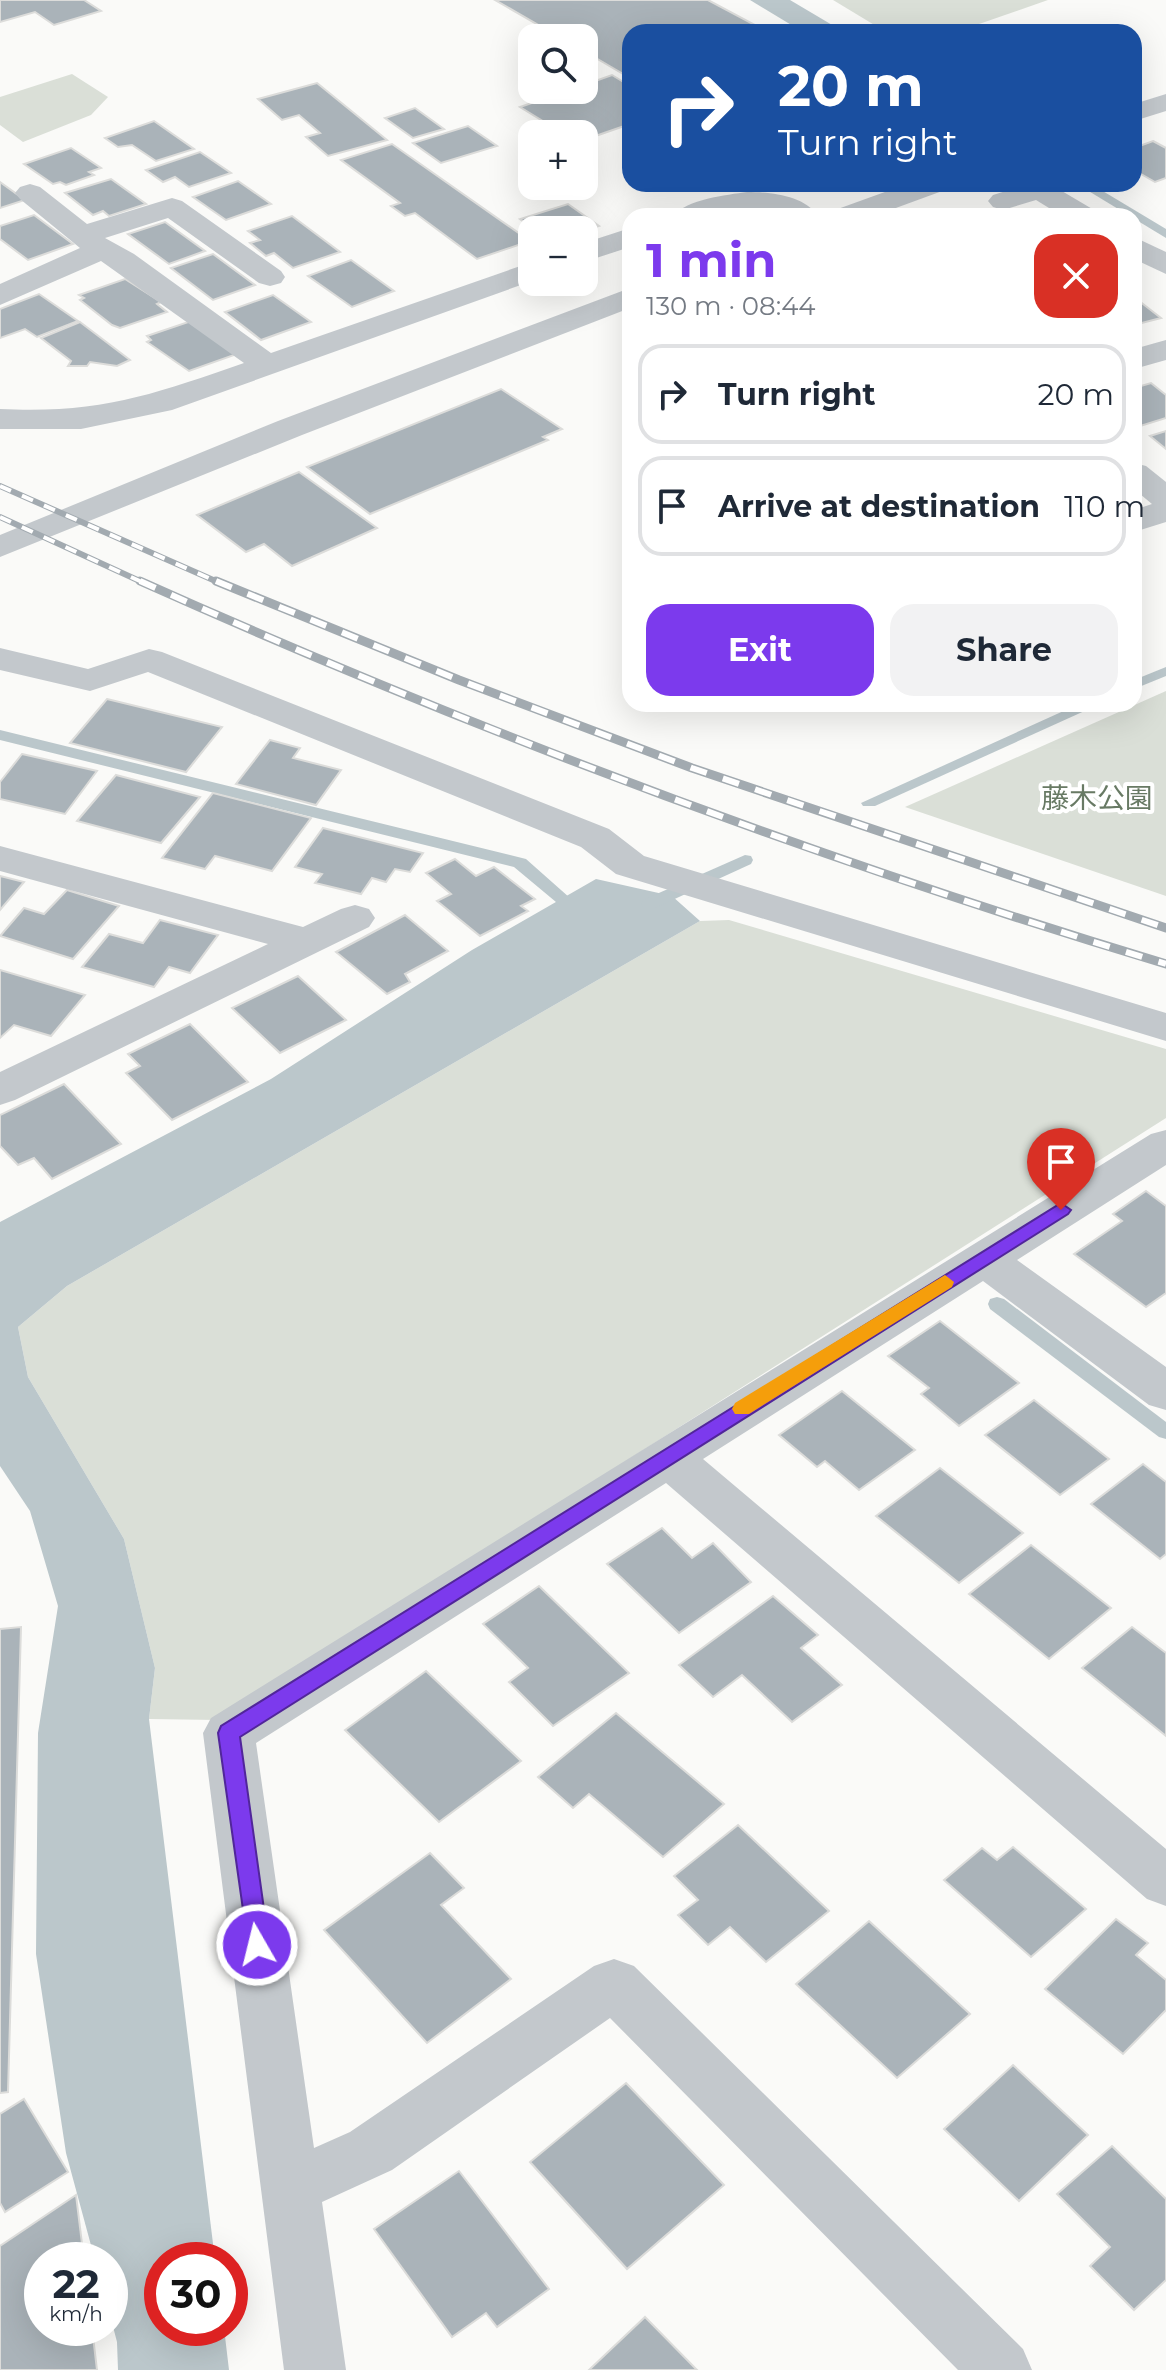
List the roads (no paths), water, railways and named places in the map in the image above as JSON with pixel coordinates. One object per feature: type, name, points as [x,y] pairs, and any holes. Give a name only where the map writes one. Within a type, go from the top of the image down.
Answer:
[{"type":"street","points":[[868,208],[913,192]]},
{"type":"street","points":[[1003,201],[1023,192]]},
{"type":"street","points":[[1042,192],[1069,208]]},
{"type":"street","points":[[30,193],[92,242],[123,260],[267,365]]},
{"type":"street","points":[[712,208],[734,200],[762,200],[782,208]]},
{"type":"street","points":[[0,296],[92,242],[172,207],[270,277]]},
{"type":"street","points":[[598,248],[622,240]]},
{"type":"street","points":[[1142,251],[1166,265]]},
{"type":"street","points":[[0,419],[54,423],[105,418],[161,403],[518,276]]},
{"type":"street","points":[[0,547],[622,300]]},
{"type":"street","points":[[1142,357],[1166,350]]},
{"type":"street","points":[[1142,479],[1166,498]]},
{"type":"street","points":[[1142,519],[1166,510]]},
{"type":"street","points":[[0,659],[90,680],[149,660],[595,838],[630,865],[1166,1027]]},
{"type":"street","points":[[0,858],[307,941]]},
{"type":"street","points":[[0,1090],[355,918]]},
{"type":"street","points":[[315,2370],[229,1733],[1166,1145]]},
{"type":"street","points":[[983,1258],[1166,1392]]},
{"type":"street","points":[[667,1456],[1166,1882]]},
{"type":"street","points":[[290,2187],[371,2151],[614,1984],[1001,2370]]},
{"type":"waterway","points":[[1096,192],[1123,208]]},
{"type":"waterway","points":[[1142,220],[1166,234]]},
{"type":"waterway","points":[[1142,682],[1166,671]]},
{"type":"waterway","points":[[869,803],[1074,712]]},
{"type":"waterway","points":[[0,735],[520,863],[562,898]]},
{"type":"waterway","points":[[649,904],[745,860]]},
{"type":"waterway","points":[[997,1304],[1166,1432]]},
{"type":"railway","points":[[0,486],[220,583]]},
{"type":"railway","points":[[0,517],[144,583]]},
{"type":"railway","points":[[140,581],[392,689],[647,789],[905,881],[1166,964]]},
{"type":"railway","points":[[216,581],[459,680],[692,768],[1166,928]]},
{"type":"park label","name":"藤木公園","points":[[1097,798]]}]
